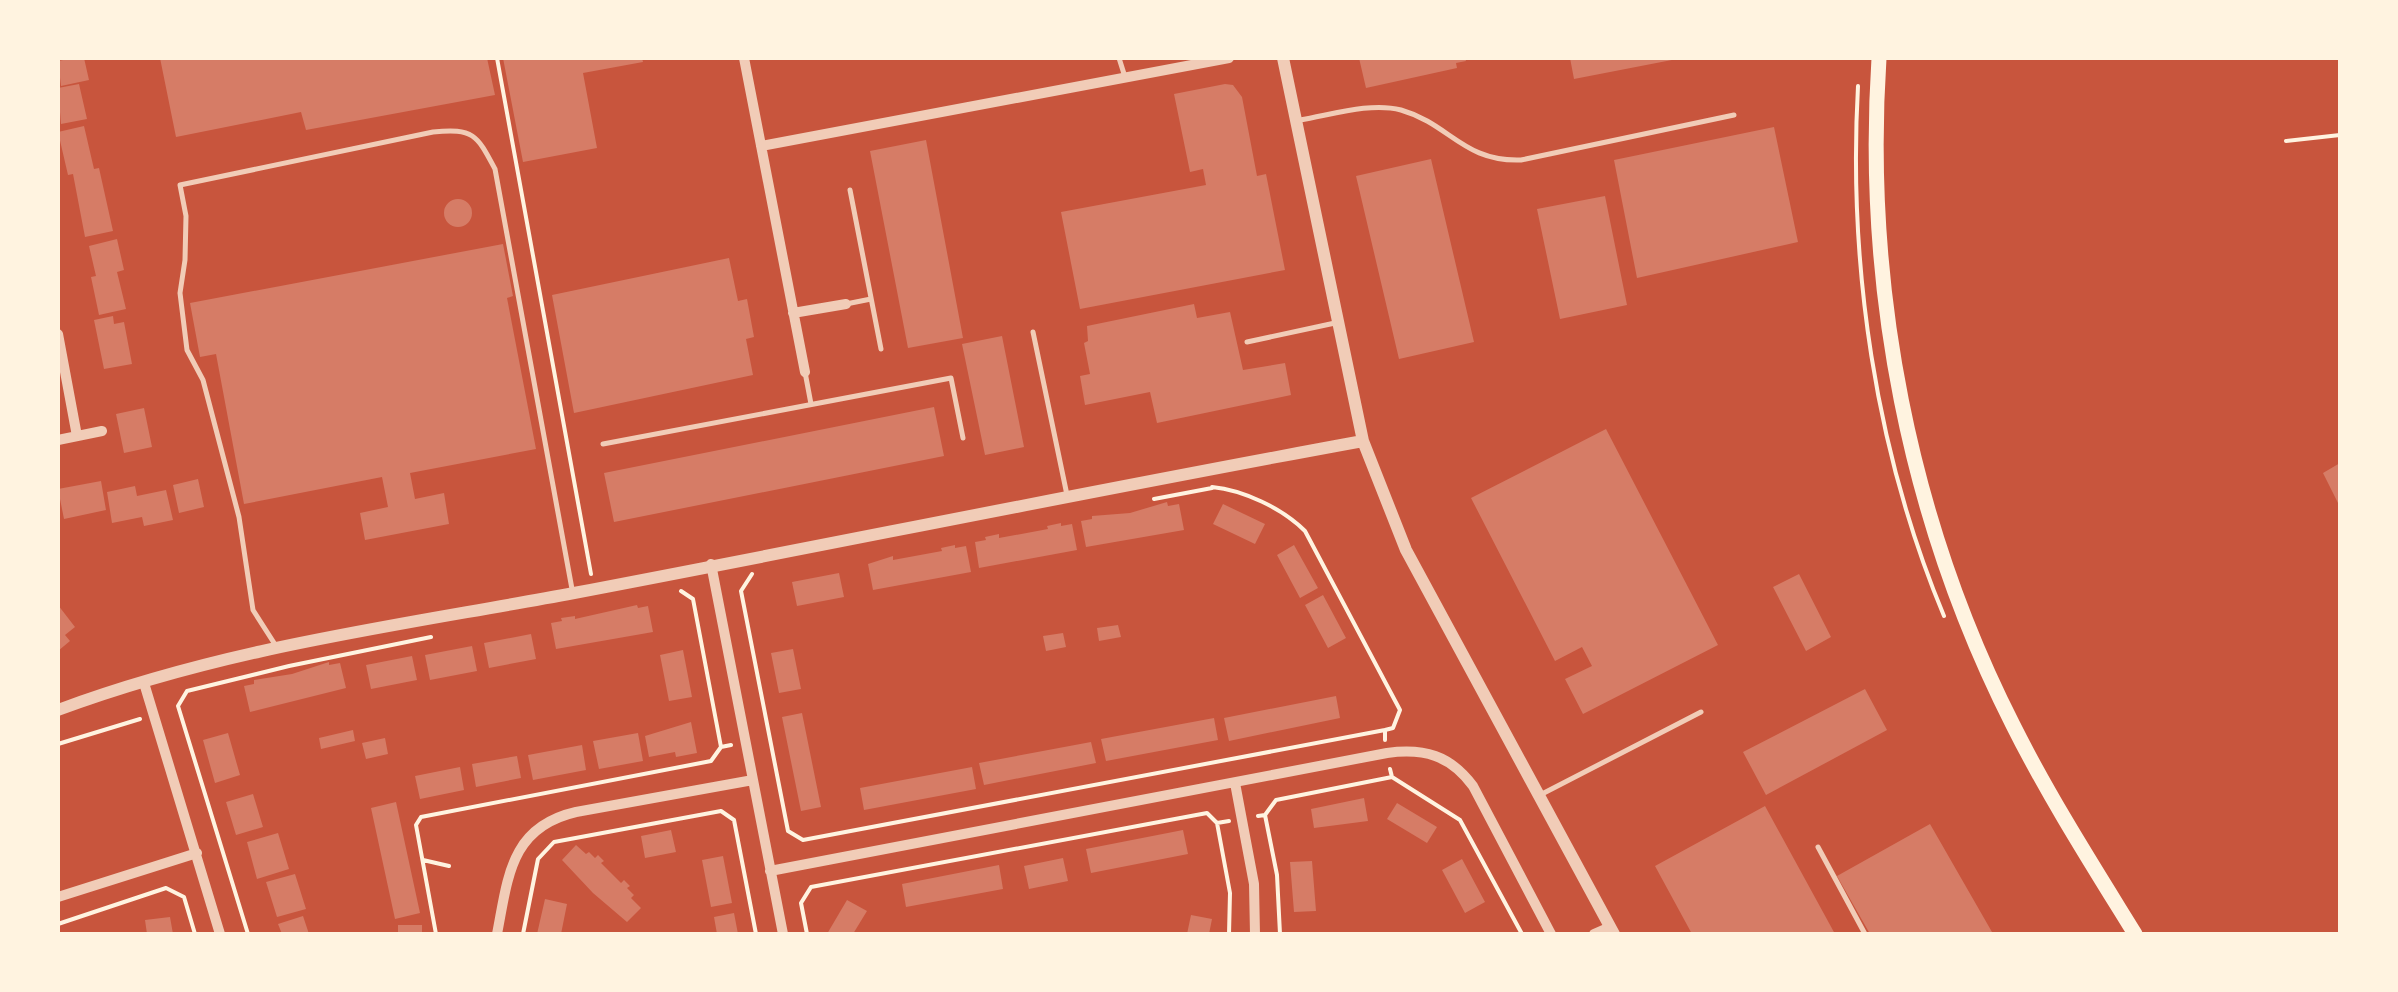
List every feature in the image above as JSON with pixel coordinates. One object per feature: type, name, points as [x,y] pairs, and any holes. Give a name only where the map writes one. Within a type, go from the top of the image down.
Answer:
[{"type":"main road","points":[[1879,58],[1875,154],[1882,274],[1901,401],[1920,483],[1967,622],[2006,710],[2135,934]]},
{"type":"street","points":[[744,58],[805,372]]},
{"type":"street","points":[[762,146],[1230,58]]},
{"type":"street","points":[[1283,58],[1363,441],[1406,550],[1612,931],[1594,934]]},
{"type":"street","points":[[794,313],[846,304]]},
{"type":"street","points":[[58,334],[78,436]]},
{"type":"street","points":[[58,440],[102,431]]},
{"type":"street","points":[[58,710],[114,690],[276,646],[1363,441]]},
{"type":"street","points":[[711,564],[783,934]]},
{"type":"street","points":[[144,683],[220,934]]},
{"type":"street","points":[[770,871],[1387,753],[1423,751],[1450,762],[1473,786],[1552,934]]},
{"type":"street","points":[[497,934],[514,860],[525,840],[542,825],[576,812],[753,780]]},
{"type":"street","points":[[1235,783],[1256,897],[1255,934]]},
{"type":"street","points":[[58,897],[197,853]]},
{"type":"lane","points":[[1119,58],[1124,77]]},
{"type":"lane","points":[[1297,121],[1379,108],[1398,109],[1436,126],[1476,154],[1498,161],[1521,160],[1734,115]]},
{"type":"lane","points":[[276,646],[253,610],[238,517],[203,380],[187,350],[180,293],[186,216],[180,185],[433,132],[460,129],[478,138],[495,169],[572,593]]},
{"type":"lane","points":[[850,190],[880,349]]},
{"type":"lane","points":[[846,304],[871,299]]},
{"type":"lane","points":[[1246,342],[1338,323]]},
{"type":"lane","points":[[1033,332],[1067,495]]},
{"type":"lane","points":[[805,372],[811,404]]},
{"type":"lane","points":[[603,444],[951,378],[962,438]]},
{"type":"lane","points":[[1539,796],[1702,712]]},
{"type":"lane","points":[[1818,847],[1865,934]]},
{"type":"path","points":[[497,58],[593,589]]},
{"type":"path","points":[[2286,141],[2340,135]]},
{"type":"path","points":[[1209,468],[1212,488]]},
{"type":"path","points":[[752,574],[741,591],[788,832],[803,840],[1393,728],[1400,710],[1305,530],[1286,515],[1242,494],[1212,488],[1155,499]]},
{"type":"path","points":[[436,934],[416,825],[421,818],[711,761],[721,747],[693,599],[678,590]]},
{"type":"path","points":[[248,934],[178,706],[187,691],[434,637]]},
{"type":"path","points":[[58,744],[144,718]]},
{"type":"path","points":[[1386,730],[1392,776]]},
{"type":"path","points":[[1217,823],[1265,815],[1276,800],[1392,776],[1460,820],[1522,934]]},
{"type":"path","points":[[523,934],[538,859],[554,842],[722,811],[734,820],[756,934]]},
{"type":"path","points":[[807,934],[801,904],[812,887],[1207,812],[1217,823],[1230,894],[1229,934]]},
{"type":"path","points":[[1265,815],[1278,875],[1280,934]]},
{"type":"path","points":[[423,860],[449,866]]},
{"type":"path","points":[[58,924],[166,888],[184,896],[195,934]]},
{"type":"building","points":[[84,58],[89,80],[61,86],[58,61]]},
{"type":"building","points":[[160,58],[487,58],[495,95],[306,130],[301,112],[176,137]]},
{"type":"building","points":[[503,58],[642,58],[643,62],[583,73],[597,148],[523,162]]},
{"type":"building","points":[[1359,58],[1466,61],[1456,63],[1457,68],[1366,88]]},
{"type":"building","points":[[1570,58],[1676,58],[1677,59],[1574,79]]},
{"type":"building","points":[[79,84],[87,119],[61,124],[58,88]]},
{"type":"building","points":[[1233,85],[1242,97],[1257,176],[1266,174],[1285,270],[1080,309],[1061,212],[1206,185],[1203,169],[1190,172],[1174,94]]},
{"type":"building","points":[[84,126],[94,169],[99,168],[113,231],[85,237],[73,174],[68,175],[58,132]]},
{"type":"building","points":[[1774,127],[1798,242],[1637,278],[1614,160]]},
{"type":"building","points":[[926,140],[963,338],[908,348],[870,151]]},
{"type":"building","points":[[1431,159],[1474,342],[1399,359],[1356,176]]},
{"type":"building","points":[[1605,196],[1627,305],[1560,319],[1537,209]]},
{"type":"building","points":[[458,199],[468,203],[472,213],[468,223],[458,227],[448,223],[444,213],[448,203]]},
{"type":"building","points":[[117,239],[124,270],[117,272],[126,309],[99,315],[89,246]]},
{"type":"building","points":[[503,244],[513,296],[507,298],[536,449],[410,473],[415,499],[444,493],[449,524],[365,540],[360,513],[388,507],[382,477],[244,504],[216,354],[200,357],[190,303]]},
{"type":"building","points":[[729,258],[738,301],[747,299],[754,337],[746,339],[753,375],[574,413],[552,295]]},
{"type":"building","points":[[1194,304],[1197,318],[1230,312],[1243,370],[1285,363],[1291,395],[1157,423],[1150,392],[1085,405],[1080,376],[1090,374],[1084,343],[1088,341],[1087,326]]},
{"type":"building","points":[[113,316],[114,324],[124,322],[132,364],[104,369],[94,320]]},
{"type":"building","points":[[1002,336],[1024,447],[985,455],[962,344]]},
{"type":"building","points":[[934,407],[944,456],[614,522],[604,473]]},
{"type":"building","points":[[144,408],[152,447],[124,453],[116,414]]},
{"type":"building","points":[[1606,429],[1718,645],[1583,714],[1565,679],[1592,666],[1582,647],[1555,661],[1471,498]]},
{"type":"building","points":[[2340,463],[2340,507],[2323,473]]},
{"type":"building","points":[[198,479],[204,507],[179,513],[173,485]]},
{"type":"building","points":[[101,481],[106,510],[64,519],[58,489]]},
{"type":"building","points":[[135,486],[137,496],[166,490],[173,520],[144,526],[142,517],[112,523],[107,492]]},
{"type":"building","points":[[1167,502],[1168,506],[1179,504],[1184,530],[1086,547],[1081,521]]},
{"type":"building","points":[[1223,504],[1265,524],[1255,544],[1213,524]]},
{"type":"building","points":[[1072,524],[1077,550],[979,568],[975,542],[999,534],[999,538],[1048,529],[1047,526]]},
{"type":"building","points":[[1294,545],[1318,588],[1300,598],[1277,555]]},
{"type":"building","points":[[966,546],[971,572],[873,590],[868,564],[893,556],[893,560],[942,551],[941,548]]},
{"type":"building","points":[[839,573],[844,597],[797,606],[792,582]]},
{"type":"building","points":[[1799,574],[1831,637],[1806,651],[1773,587]]},
{"type":"building","points":[[1323,595],[1346,638],[1328,648],[1305,605]]},
{"type":"building","points":[[58,605],[75,627],[65,635],[70,641],[58,651]]},
{"type":"building","points":[[648,606],[653,632],[556,649],[551,623]]},
{"type":"building","points":[[1118,625],[1121,637],[1099,641],[1097,628]]},
{"type":"building","points":[[1063,633],[1066,647],[1046,651],[1043,636]]},
{"type":"building","points":[[531,634],[536,659],[489,668],[484,643]]},
{"type":"building","points":[[472,646],[477,671],[430,680],[425,655]]},
{"type":"building","points":[[793,649],[801,689],[779,693],[771,653]]},
{"type":"building","points":[[683,650],[692,697],[669,701],[660,655]]},
{"type":"building","points":[[412,656],[417,680],[371,689],[366,665]]},
{"type":"building","points":[[329,662],[340,663],[346,688],[250,712],[244,686],[254,684],[254,680],[292,674]]},
{"type":"building","points":[[1865,689],[1887,730],[1766,795],[1743,752]]},
{"type":"building","points":[[1336,696],[1340,718],[1229,741],[1224,718]]},
{"type":"building","points":[[802,713],[821,807],[801,811],[782,717]]},
{"type":"building","points":[[1214,718],[1218,740],[1106,761],[1101,739]]},
{"type":"building","points":[[691,722],[697,753],[649,757],[645,736]]},
{"type":"building","points":[[353,730],[355,741],[321,749],[319,738]]},
{"type":"building","points":[[228,733],[240,775],[215,783],[203,740]]},
{"type":"building","points":[[638,733],[643,761],[599,769],[593,741]]},
{"type":"building","points":[[385,738],[388,754],[366,759],[362,743]]},
{"type":"building","points":[[1091,742],[1096,763],[984,785],[979,763]]},
{"type":"building","points":[[582,745],[586,770],[533,780],[528,755]]},
{"type":"building","points":[[517,756],[521,778],[476,787],[472,764]]},
{"type":"building","points":[[460,767],[464,790],[420,799],[415,776]]},
{"type":"building","points":[[972,767],[976,789],[864,810],[860,788]]},
{"type":"building","points":[[253,794],[263,827],[236,835],[226,802]]},
{"type":"building","points":[[1364,798],[1368,821],[1314,828],[1311,809]]},
{"type":"building","points":[[396,802],[420,913],[395,919],[371,808]]},
{"type":"building","points":[[1397,803],[1437,827],[1427,843],[1387,819]]},
{"type":"building","points":[[1765,806],[1835,934],[1692,934],[1655,866]]},
{"type":"building","points":[[1930,824],[1992,932],[1870,934],[1837,876]]},
{"type":"building","points":[[671,830],[676,852],[645,858],[641,836]]},
{"type":"building","points":[[1183,830],[1188,854],[1091,873],[1086,849]]},
{"type":"building","points":[[278,833],[289,869],[257,879],[247,842]]},
{"type":"building","points":[[576,845],[586,854],[589,852],[595,858],[598,855],[621,883],[624,880],[630,886],[627,888],[634,895],[631,898],[641,908],[627,922],[562,860]]},
{"type":"building","points":[[723,856],[732,903],[711,907],[702,860]]},
{"type":"building","points":[[1063,858],[1068,881],[1029,889],[1024,866]]},
{"type":"building","points":[[1462,859],[1485,902],[1465,913],[1442,870]]},
{"type":"building","points":[[1312,861],[1316,911],[1294,912],[1290,862]]},
{"type":"building","points":[[999,865],[1003,889],[906,907],[902,884]]},
{"type":"building","points":[[295,874],[306,909],[277,917],[266,882]]},
{"type":"building","points":[[545,899],[567,904],[561,934],[537,934]]},
{"type":"building","points":[[847,900],[867,911],[853,934],[827,934]]},
{"type":"building","points":[[734,913],[738,934],[717,934],[714,917]]},
{"type":"building","points":[[1191,915],[1212,919],[1209,934],[1187,934]]},
{"type":"building","points":[[303,916],[309,934],[282,934],[278,924]]},
{"type":"building","points":[[170,917],[173,934],[147,934],[145,920]]},
{"type":"building","points":[[398,925],[422,925],[422,934],[398,934]]}]
